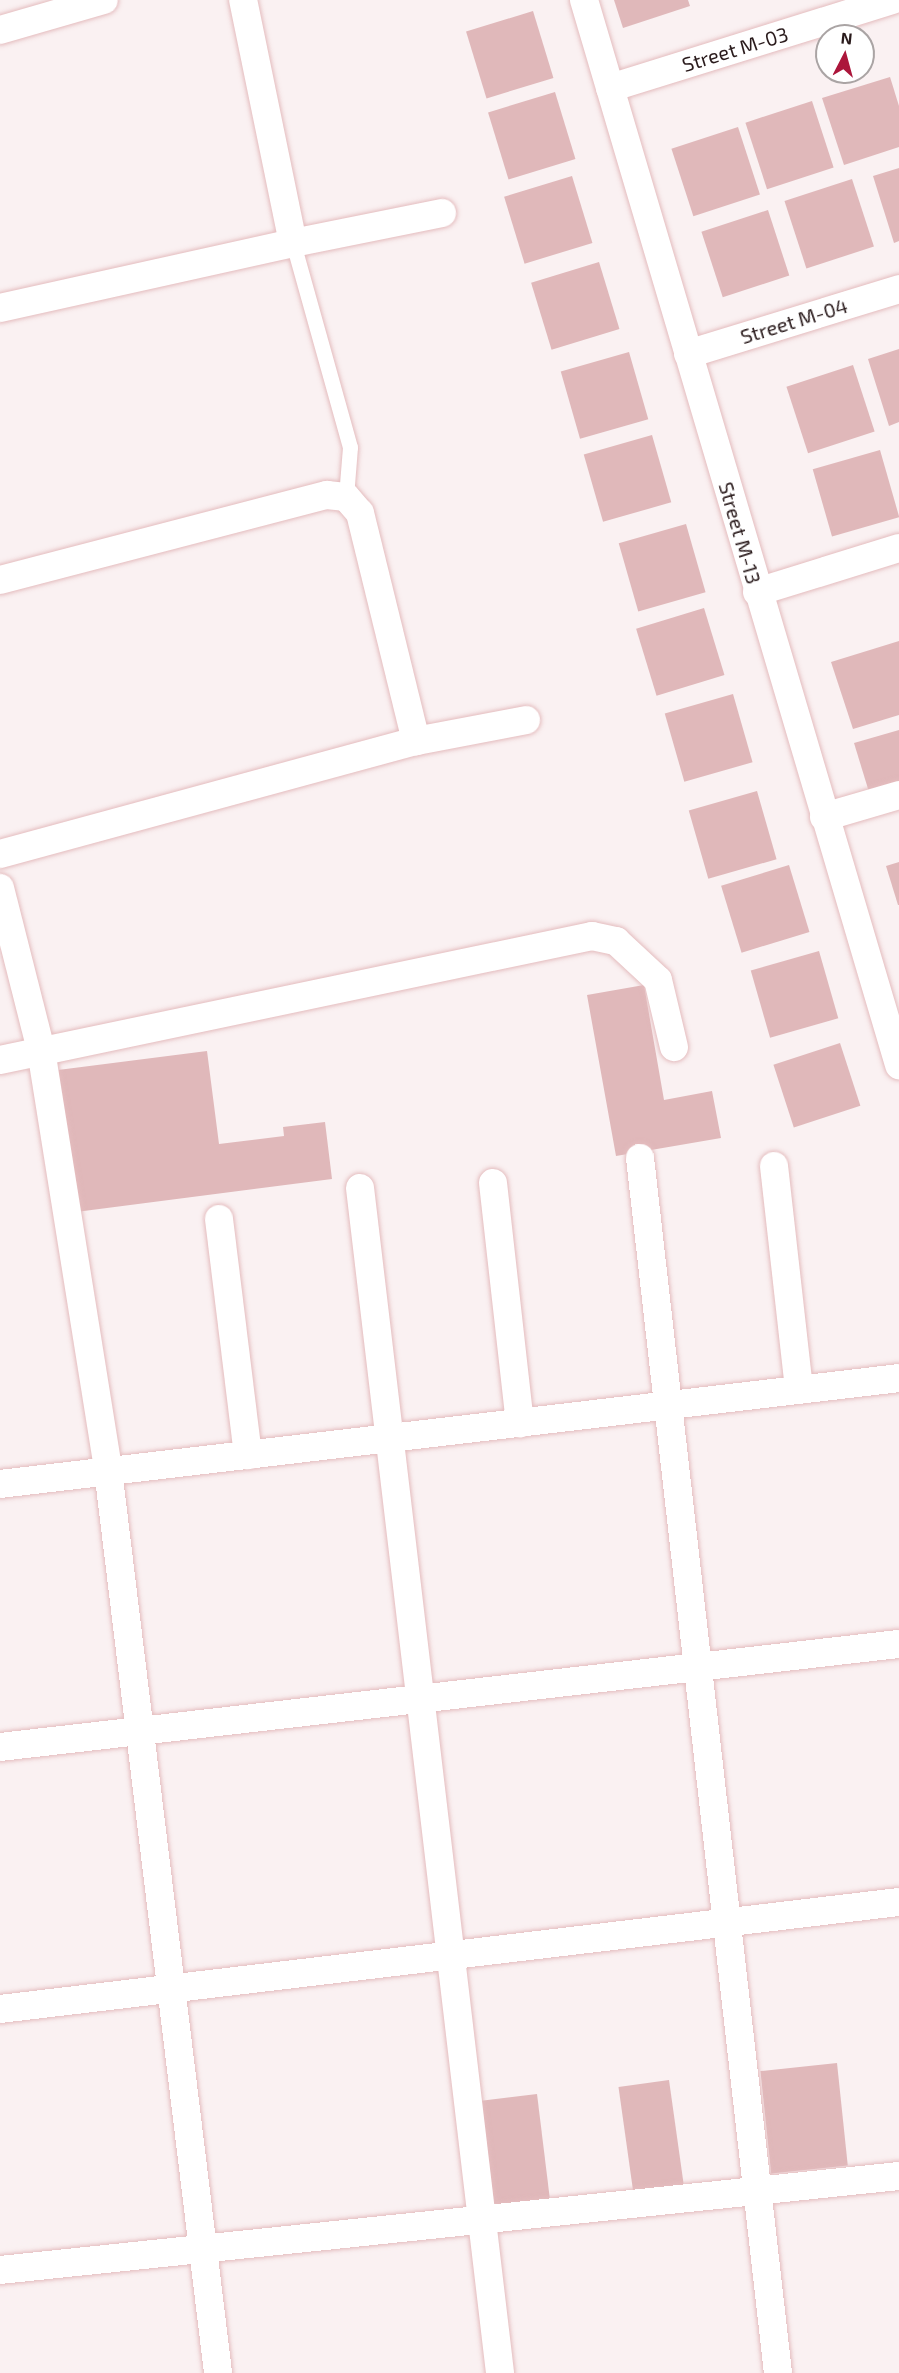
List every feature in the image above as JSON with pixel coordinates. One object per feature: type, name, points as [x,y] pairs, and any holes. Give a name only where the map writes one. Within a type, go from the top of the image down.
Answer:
[{"type":"street","points":[[0,30],[104,0]]},
{"type":"street","points":[[243,0],[293,243]]},
{"type":"street","name":"Street M-13","points":[[584,0],[824,817],[890,1005],[899,1065]]},
{"type":"street","name":"Street M-03","points":[[610,88],[893,0]]},
{"type":"street","points":[[0,308],[293,243],[442,213]]},
{"type":"street","name":"Street M-04","points":[[688,354],[899,288]]},
{"type":"street","points":[[0,580],[327,495],[346,498],[360,513],[416,741]]},
{"type":"street","points":[[757,592],[899,548]]},
{"type":"street","points":[[0,854],[416,741],[526,720]]},
{"type":"street","points":[[824,817],[899,795]]},
{"type":"street","points":[[0,888],[41,1050],[108,1470],[174,1987],[218,2373]]},
{"type":"street","points":[[0,1060],[592,936],[616,941],[658,980],[674,1047]]},
{"type":"street","points":[[640,1158],[778,2373]]},
{"type":"street","points":[[774,1166],[799,1390]]},
{"type":"street","points":[[493,1184],[520,1423]]},
{"type":"street","points":[[360,1188],[500,2373]]},
{"type":"street","points":[[219,1219],[248,1455]]},
{"type":"street","points":[[0,1484],[899,1378]]},
{"type":"street","points":[[0,1747],[899,1644]]},
{"type":"street","points":[[0,2009],[899,1902]]},
{"type":"street","points":[[0,2270],[899,2176]]},
{"type":"lane","points":[[293,243],[350,447],[346,498]]},
{"type":"building","points":[[614,0],[688,0],[690,6],[623,28]]},
{"type":"building","points":[[533,11],[553,78],[487,98],[466,31]]},
{"type":"building","points":[[890,77],[899,106],[899,147],[844,165],[822,98],[867,84],[875,84],[875,82]]},
{"type":"building","points":[[555,92],[575,159],[509,179],[488,112]]},
{"type":"building","points":[[812,101],[834,168],[767,189],[745,123]]},
{"type":"building","points":[[738,127],[760,195],[693,216],[671,149]]},
{"type":"building","points":[[899,168],[899,241],[894,243],[873,176]]},
{"type":"building","points":[[572,176],[592,243],[525,264],[504,197]]},
{"type":"building","points":[[852,179],[874,247],[806,268],[784,201]]},
{"type":"building","points":[[768,210],[789,276],[723,297],[701,232]]},
{"type":"building","points":[[599,262],[619,329],[552,350],[531,283]]},
{"type":"building","points":[[899,349],[899,422],[889,426],[868,359]]},
{"type":"building","points":[[629,352],[648,419],[580,439],[561,372]]},
{"type":"building","points":[[853,365],[875,432],[808,453],[786,387]]},
{"type":"building","points":[[652,435],[671,502],[603,522],[584,455]]},
{"type":"building","points":[[880,450],[899,517],[832,537],[813,469]]},
{"type":"building","points":[[686,524],[706,592],[638,612],[619,543]]},
{"type":"building","points":[[704,608],[724,675],[657,696],[636,629]]},
{"type":"building","points":[[899,641],[899,715],[853,729],[831,662]]},
{"type":"building","points":[[733,694],[753,762],[684,782],[665,714]]},
{"type":"building","points":[[899,730],[899,783],[869,792],[854,743]]},
{"type":"building","points":[[757,791],[777,859],[708,879],[689,811]]},
{"type":"building","points":[[899,862],[899,905],[898,905],[886,866]]},
{"type":"building","points":[[789,865],[809,932],[742,953],[721,886]]},
{"type":"building","points":[[819,951],[838,1018],[770,1038],[751,971]]},
{"type":"building","points":[[644,985],[664,1100],[712,1091],[721,1138],[616,1156],[587,995]]},
{"type":"building","points":[[840,1043],[860,1106],[794,1127],[773,1065]]},
{"type":"building","points":[[207,1051],[219,1144],[284,1136],[283,1127],[325,1122],[332,1179],[76,1212],[58,1070]]},
{"type":"building","points":[[837,2063],[848,2165],[771,2173],[760,2071]]},
{"type":"building","points":[[669,2080],[684,2186],[633,2193],[618,2087]]},
{"type":"building","points":[[537,2094],[551,2204],[495,2211],[481,2101]]}]
